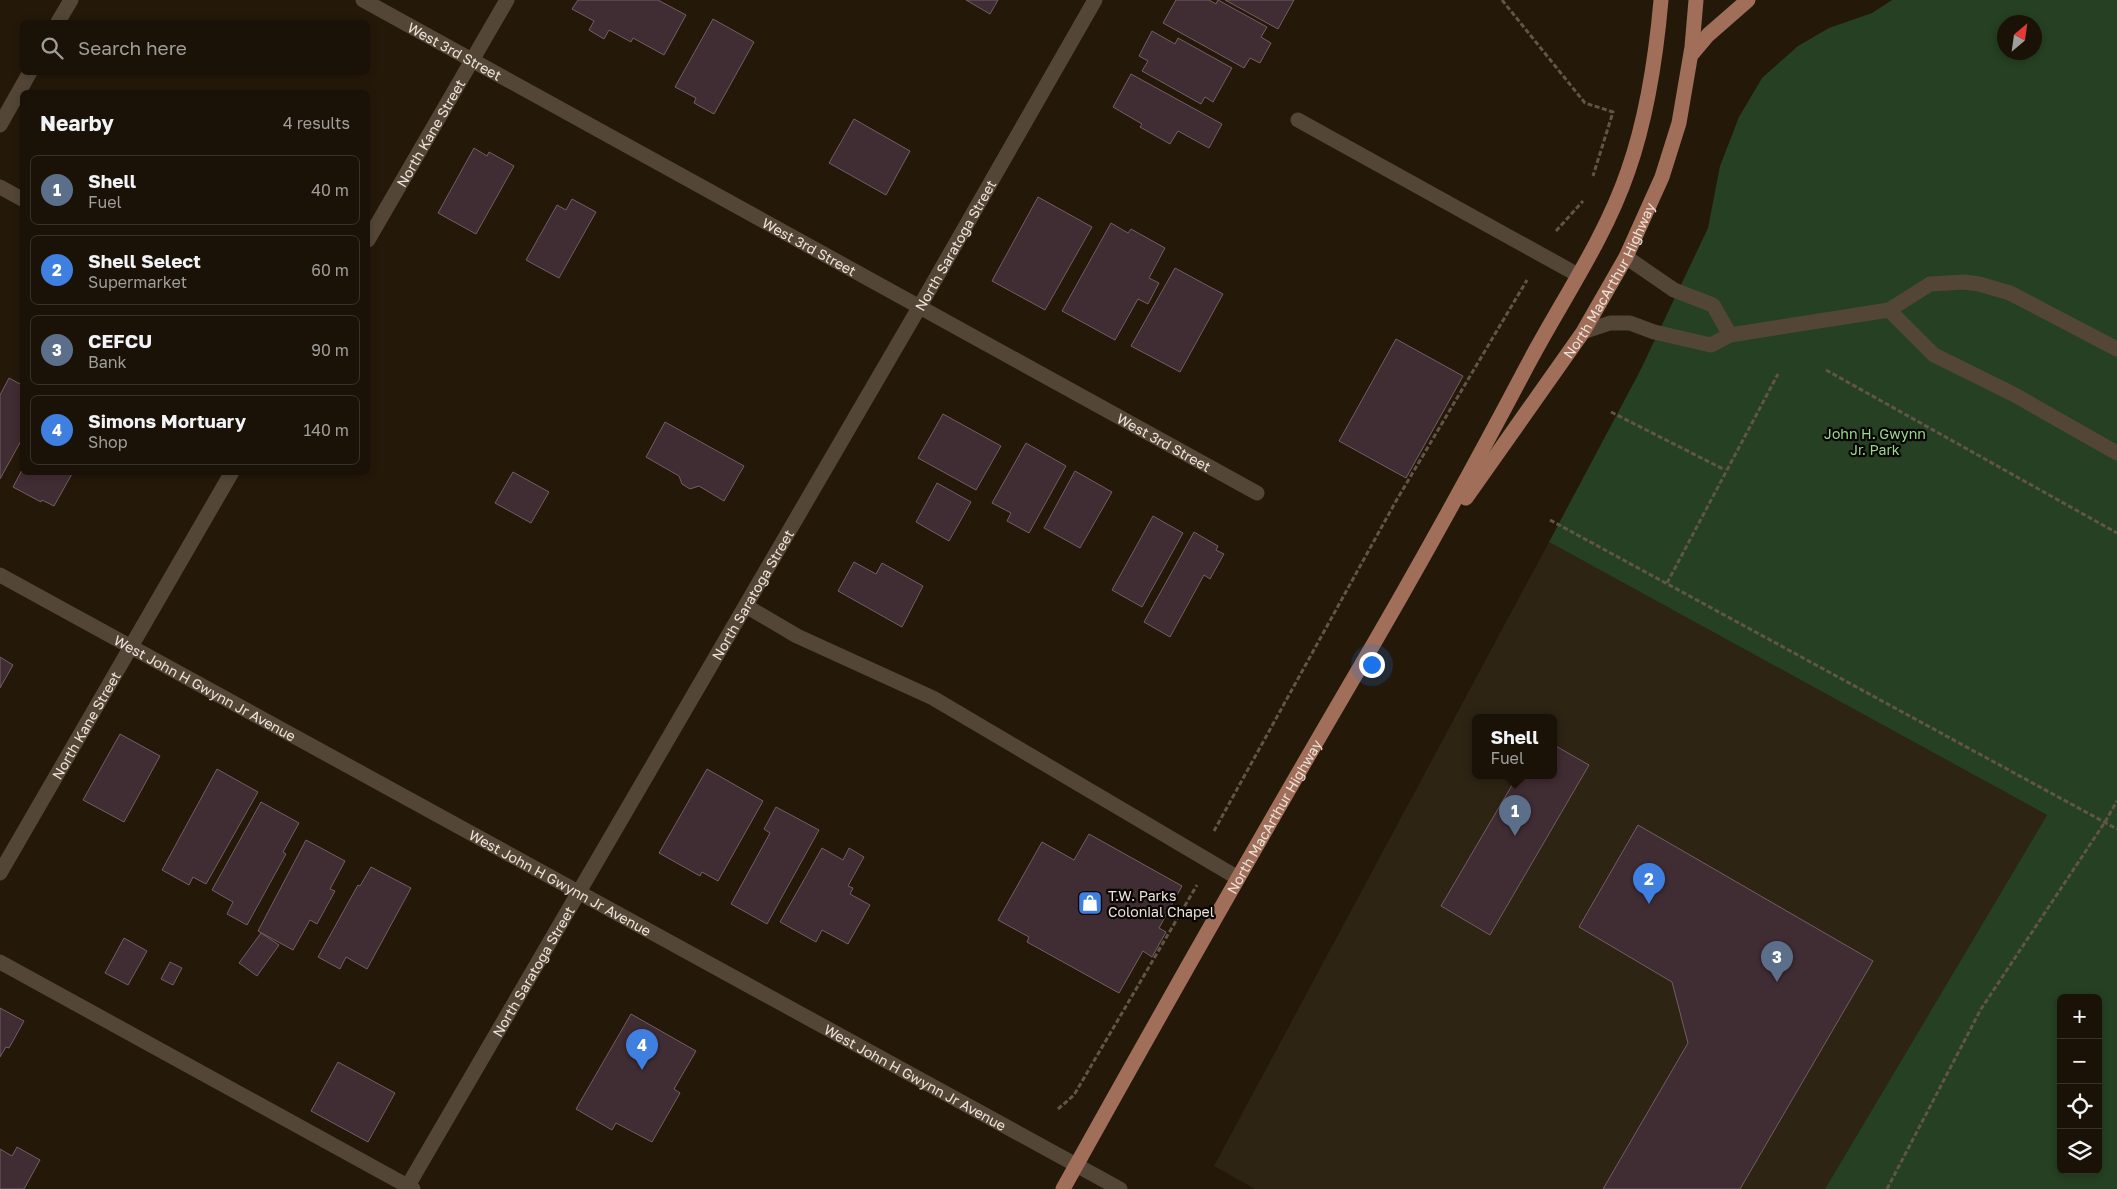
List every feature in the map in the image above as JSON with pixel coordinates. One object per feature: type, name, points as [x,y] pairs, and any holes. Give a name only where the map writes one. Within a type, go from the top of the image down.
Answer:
[{"type":"main road","name":"North MacArthur Highway","points":[[1063,1189],[1238,878],[1442,526],[1552,319],[1602,232],[1631,163],[1646,104],[1658,38],[1661,0]]},
{"type":"main road","name":"North MacArthur Highway","points":[[1442,526],[1471,491],[1583,332],[1626,257],[1662,177],[1679,123],[1691,55],[1696,0]]},
{"type":"main road","points":[[1691,55],[1708,35],[1748,0]]},
{"type":"street","points":[[59,20],[71,0]]},
{"type":"street","name":"West 3rd Street","points":[[363,0],[1257,493]]},
{"type":"street","name":"North Kane Street","points":[[370,237],[507,0]]},
{"type":"street","name":"North Saratoga Street","points":[[409,1188],[920,306],[1094,0]]},
{"type":"street","points":[[0,125],[28,75]]},
{"type":"street","points":[[1298,120],[1578,275]]},
{"type":"street","points":[[0,187],[20,198]]},
{"type":"street","points":[[1626,257],[1674,290],[1712,305],[1730,335]]},
{"type":"street","points":[[1583,332],[1610,323],[1630,323],[1654,332],[1710,345],[1730,335],[1889,310],[1930,284],[1979,284],[1995,287],[2027,301],[2117,349]]},
{"type":"street","points":[[1889,310],[1934,356],[2013,394],[2117,453]]},
{"type":"street","name":"North Kane Street","points":[[0,874],[230,475]]},
{"type":"street","name":"West John H Gwynn Jr Avenue","points":[[0,575],[1120,1189]]},
{"type":"street","points":[[746,606],[797,636],[933,698],[1206,857],[1238,878]]},
{"type":"street","points":[[0,962],[409,1188]]},
{"type":"path","points":[[1502,0],[1585,103],[1614,112],[1593,177]]},
{"type":"path","points":[[1058,1109],[1074,1095],[1204,874],[1207,845],[1392,509],[1557,228],[1583,202],[1586,194]]},
{"type":"path","points":[[1826,370],[2117,533]]},
{"type":"path","points":[[1667,583],[1725,470],[1778,374]]},
{"type":"path","points":[[1611,412],[1725,470]]},
{"type":"path","points":[[1550,520],[2117,829]]},
{"type":"path","points":[[1887,1189],[1981,1009],[2117,801]]},
{"type":"shaded area","points":[[1549,542],[2047,815],[1825,1189],[1255,1189],[1214,1166]]},
{"type":"green space","name":"John H. Gwynn Jr. Park","points":[[1892,0],[2117,0],[2117,1189],[1825,1189],[2047,815],[1549,542],[1640,371],[1708,228],[1720,166],[1739,117],[1762,78],[1798,46],[1829,28],[1872,13]]},
{"type":"building","points":[[578,0],[658,0],[686,15],[664,55],[633,38],[631,42],[609,30],[604,39],[589,30],[594,21],[572,9]]},
{"type":"building","points":[[966,0],[998,0],[990,14]]},
{"type":"building","points":[[1176,0],[1209,0],[1216,4],[1218,0],[1267,27],[1261,37],[1271,43],[1260,63],[1250,58],[1244,68],[1163,23]]},
{"type":"building","points":[[1225,0],[1294,0],[1278,29]]},
{"type":"building","points":[[713,19],[754,42],[714,114],[694,103],[696,98],[675,87]]},
{"type":"building","points":[[1152,31],[1175,44],[1178,38],[1232,68],[1213,102],[1205,97],[1201,104],[1142,71],[1148,61],[1139,56]]},
{"type":"building","points":[[1131,74],[1222,124],[1209,148],[1178,131],[1170,144],[1140,127],[1142,124],[1113,107]]},
{"type":"building","points":[[854,119],[910,151],[886,195],[829,163]]},
{"type":"building","points":[[474,148],[487,156],[489,152],[514,166],[476,234],[438,213]]},
{"type":"building","points":[[1038,197],[1092,227],[1045,310],[992,281]]},
{"type":"building","points":[[572,199],[596,212],[559,278],[526,260],[557,205],[566,210]]},
{"type":"building","points":[[1111,223],[1128,233],[1131,229],[1165,248],[1149,278],[1159,283],[1148,304],[1138,299],[1115,340],[1062,311]]},
{"type":"building","points":[[1175,268],[1223,294],[1180,372],[1131,346]]},
{"type":"building","points":[[1396,339],[1463,376],[1406,478],[1339,441]]},
{"type":"building","points":[[9,378],[20,384],[20,443],[0,479],[0,395]]},
{"type":"building","points":[[943,414],[1001,446],[976,490],[918,458]]},
{"type":"building","points":[[665,422],[744,466],[724,501],[699,486],[690,489],[682,484],[679,476],[646,457]]},
{"type":"building","points":[[1026,443],[1066,466],[1029,533],[1007,521],[1011,513],[992,503]]},
{"type":"building","points":[[1075,471],[1112,492],[1080,548],[1044,528]]},
{"type":"building","points":[[513,472],[549,492],[531,523],[495,503]]},
{"type":"building","points":[[20,474],[71,475],[54,506],[42,500],[41,502],[13,487]]},
{"type":"building","points":[[937,483],[971,502],[949,541],[916,522]]},
{"type":"building","points":[[1153,516],[1183,533],[1142,607],[1112,590]]},
{"type":"building","points":[[1194,532],[1218,546],[1216,550],[1224,554],[1210,579],[1204,575],[1170,637],[1144,622]]},
{"type":"building","points":[[854,562],[876,574],[882,563],[923,586],[902,627],[838,591]]},
{"type":"building","points":[[0,657],[13,665],[0,688]]},
{"type":"building","points":[[120,734],[160,756],[124,822],[83,800]]},
{"type":"building","points":[[1557,747],[1589,765],[1490,935],[1441,906],[1516,779],[1557,779]]},
{"type":"building","points":[[217,769],[258,792],[206,884],[193,877],[189,885],[162,870]]},
{"type":"building","points":[[707,769],[763,801],[718,881],[702,872],[700,876],[659,853]]},
{"type":"building","points":[[261,802],[299,823],[283,852],[286,854],[247,925],[227,914],[233,902],[212,890]]},
{"type":"building","points":[[776,807],[819,830],[767,924],[731,904],[770,833],[764,829]]},
{"type":"building","points":[[1638,825],[1873,961],[1740,1189],[1603,1189],[1688,1043],[1672,982],[1579,927]]},
{"type":"building","name":"T.W. Parks Colonial Chapel","points":[[1089,834],[1182,886],[1159,928],[1166,932],[1152,957],[1143,951],[1119,993],[1027,942],[1029,937],[998,920],[1042,842],[1074,860]]},
{"type":"building","points":[[306,840],[345,861],[330,889],[335,891],[317,924],[310,920],[293,950],[258,931]]},
{"type":"building","points":[[822,848],[843,860],[849,848],[864,857],[848,886],[853,888],[850,894],[870,905],[848,944],[822,930],[816,942],[780,922]]},
{"type":"building","points":[[371,867],[411,888],[367,969],[346,957],[340,969],[318,957],[358,885],[360,886]]},
{"type":"building","points":[[261,933],[279,945],[257,976],[239,963]]},
{"type":"building","points":[[124,938],[147,951],[128,985],[105,973]]},
{"type":"building","points":[[170,962],[182,968],[173,985],[161,979]]},
{"type":"building","points":[[0,1008],[24,1021],[9,1048],[6,1047],[0,1057]]},
{"type":"building","points":[[631,1014],[696,1051],[674,1089],[680,1093],[652,1142],[616,1123],[612,1130],[576,1109]]},
{"type":"building","points":[[338,1062],[395,1093],[368,1142],[311,1111]]},
{"type":"building","points":[[17,1147],[40,1160],[24,1189],[0,1189],[0,1149],[12,1156]]},
{"type":"place","name":"Shell","points":[[1515,836]]},
{"type":"place","name":"T.W. Parks Colonial Chapel","points":[[1090,903]]},
{"type":"place","name":"Shell Select","points":[[1649,904]]},
{"type":"place","name":"CEFCU","points":[[1777,982]]},
{"type":"place","name":"Simons Mortuary","points":[[642,1070]]}]
